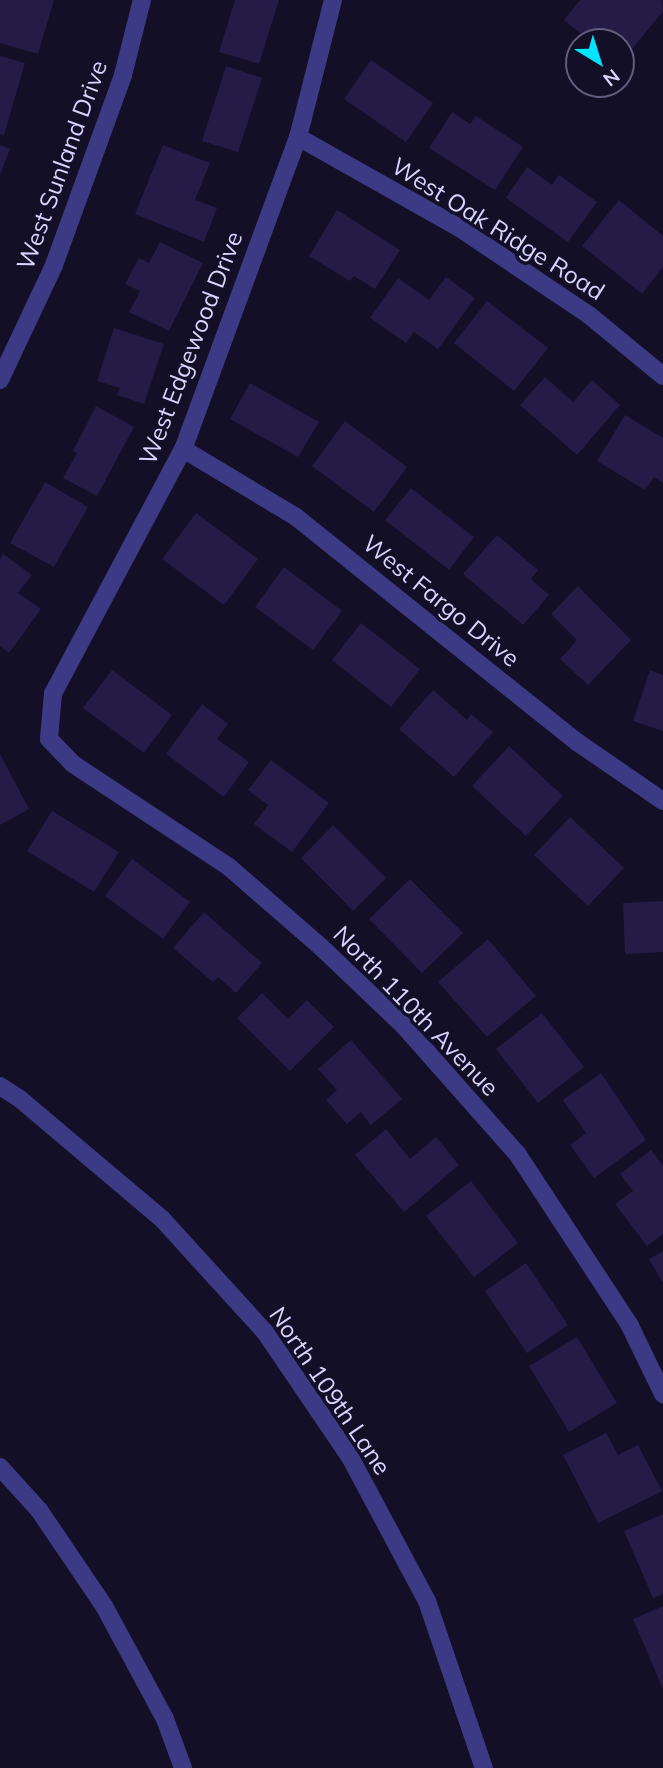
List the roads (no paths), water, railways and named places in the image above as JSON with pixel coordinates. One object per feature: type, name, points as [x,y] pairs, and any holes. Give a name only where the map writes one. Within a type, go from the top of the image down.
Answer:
[{"type":"street","name":"West Sunland Drive","points":[[0,380],[58,253],[123,75],[142,0]]},
{"type":"street","name":"West Edgewood Drive","points":[[49,739],[53,693],[183,449],[298,137],[333,0]]},
{"type":"street","name":"West Oak Ridge Road","points":[[298,137],[458,227],[589,314],[663,376]]},
{"type":"street","name":"West Fargo Drive","points":[[183,449],[296,517],[578,742],[663,800]]},
{"type":"street","name":"North 110th Avenue","points":[[49,739],[74,764],[229,867],[321,947],[404,1026],[518,1155],[629,1324],[663,1394]]},
{"type":"street","name":"North 109th Lane","points":[[0,1086],[20,1099],[163,1220],[265,1332],[350,1457],[426,1601],[484,1768]]},
{"type":"street","points":[[0,1468],[39,1510],[104,1606],[165,1719],[183,1768]]}]
